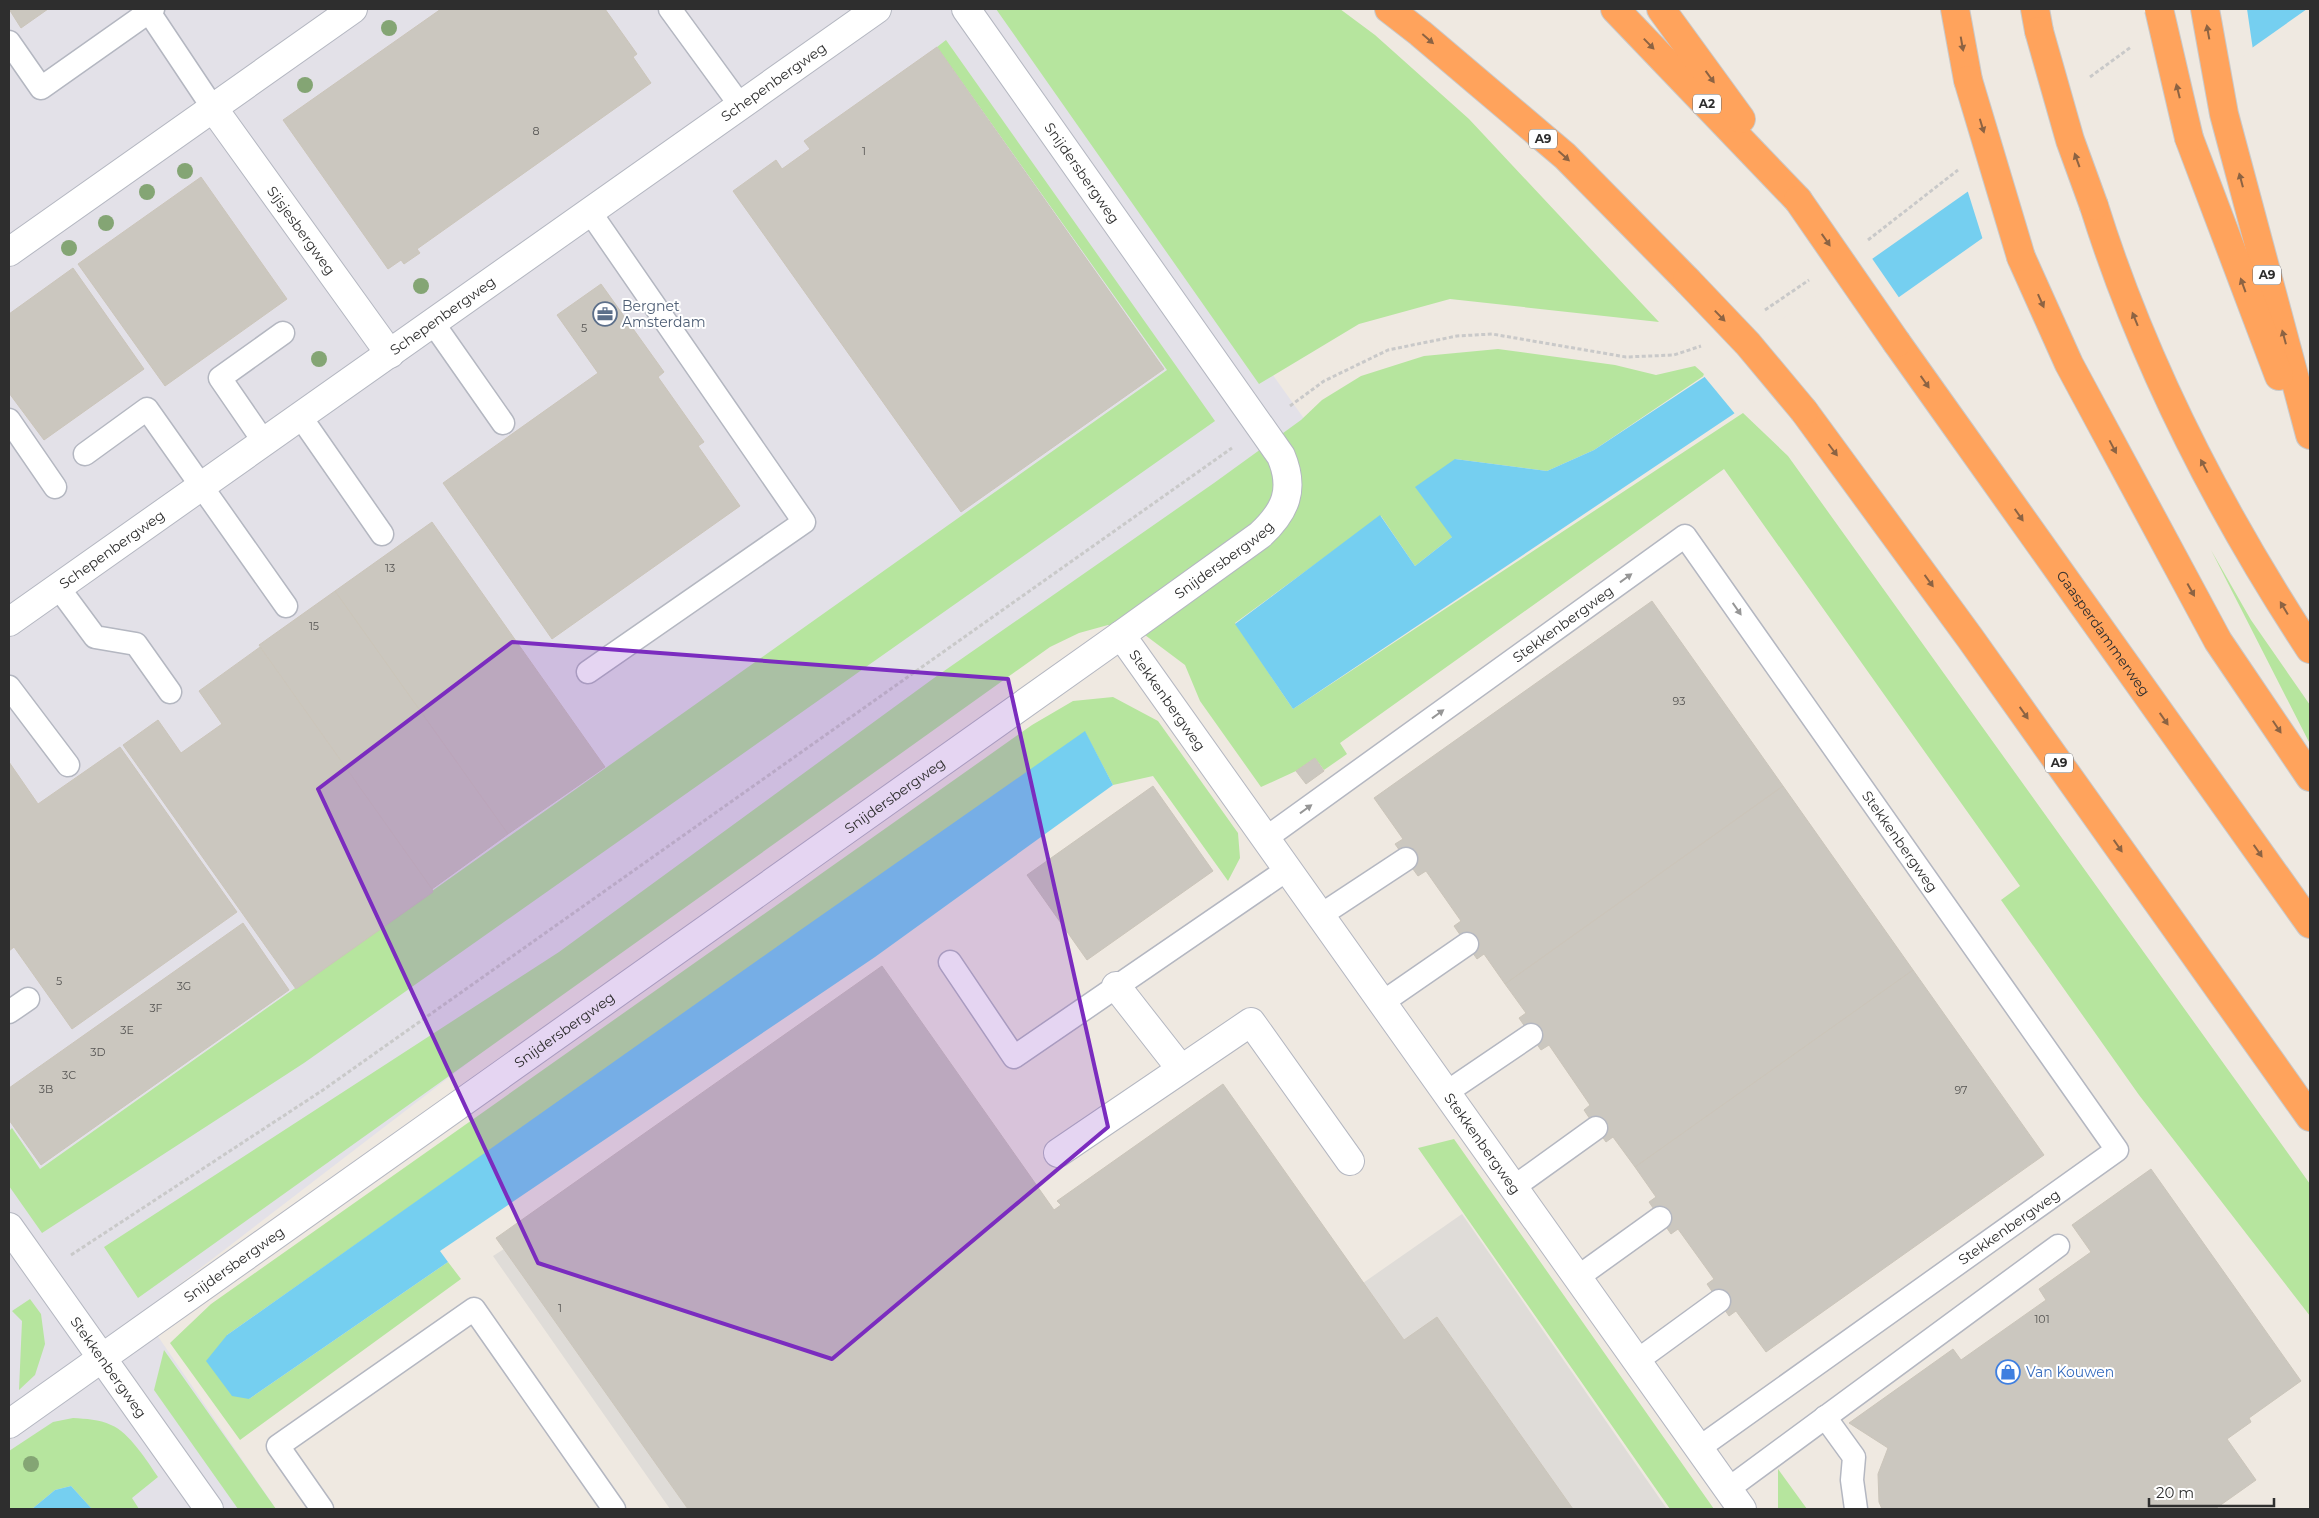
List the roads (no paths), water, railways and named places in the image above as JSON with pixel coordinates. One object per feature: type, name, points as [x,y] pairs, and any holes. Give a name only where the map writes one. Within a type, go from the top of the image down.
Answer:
[{"type":"highway","name":"A9","points":[[1389,9],[1565,156],[1748,344],[1804,411],[1964,630],[2310,1117]]},
{"type":"highway","name":"A2","points":[[1615,9],[1798,200]]},
{"type":"highway","points":[[1661,9],[1798,200]]},
{"type":"highway","points":[[1955,9],[1968,80],[2022,257],[2069,364],[2218,641],[2310,777]]},
{"type":"highway","name":"A9","points":[[2159,9],[2189,138],[2279,377],[2310,442]]},
{"type":"highway","name":"A9","points":[[2205,9],[2224,114],[2310,435]]},
{"type":"highway","points":[[2037,20],[2070,140],[2094,206],[2109,255],[2156,372],[2228,511],[2285,610],[2310,649]]},
{"type":"highway","name":"Gaasperdammerweg","points":[[1798,200],[2310,924]]},
{"type":"street","points":[[9,252],[353,9]]},
{"type":"street","name":"Schepenbergweg","points":[[9,621],[877,9]]},
{"type":"street","name":"Snijdersbergweg","points":[[9,1424],[1121,635],[1260,535],[1274,522],[1283,507],[1288,489],[1288,472],[1281,456],[966,9]]},
{"type":"street","name":"Sijsjesbergweg","points":[[214,108],[390,354]]},
{"type":"street","name":"Stekkenbergweg","points":[[1121,635],[1735,1499]]},
{"type":"street","points":[[1116,986],[1181,1069]]},
{"type":"street","points":[[1058,1153],[1252,1022],[1350,1161]]},
{"type":"street","name":"Stekkenbergweg","points":[[9,1227],[209,1509]]},
{"type":"lane","points":[[670,9],[740,106]]},
{"type":"lane","points":[[9,42],[41,88],[151,10],[214,108]]},
{"type":"lane","points":[[588,672],[804,522],[590,212]]},
{"type":"lane","points":[[433,323],[503,423]]},
{"type":"lane","points":[[264,442],[220,378],[283,333]]},
{"type":"lane","points":[[85,454],[147,409],[286,606]]},
{"type":"lane","points":[[300,416],[382,534]]},
{"type":"lane","points":[[9,420],[55,486]]},
{"type":"lane","name":"Stekkenbergweg","points":[[1266,838],[1685,536],[2118,1150],[1699,1448]]},
{"type":"lane","points":[[58,587],[95,637],[136,644],[170,692]]},
{"type":"lane","points":[[9,687],[68,765]]},
{"type":"lane","points":[[1321,915],[1406,859]]},
{"type":"lane","points":[[950,962],[1014,1056],[1288,868]]},
{"type":"lane","points":[[1383,1002],[1467,944]]},
{"type":"lane","points":[[9,1012],[28,999]]},
{"type":"lane","points":[[1447,1092],[1531,1035]]},
{"type":"lane","points":[[1514,1187],[1596,1128]]},
{"type":"lane","points":[[1578,1277],[1660,1218]]},
{"type":"lane","points":[[1735,1499],[1825,1417],[2058,1246]]},
{"type":"lane","points":[[1638,1360],[1719,1301]]},
{"type":"lane","points":[[322,1509],[278,1446],[474,1309],[614,1509]]},
{"type":"lane","points":[[1825,1417],[1854,1457],[1852,1480],[1856,1509]]},
{"type":"water","points":[[2227,9],[2307,9],[1732,415],[1293,709],[1235,624],[1380,515],[1415,566],[1452,537],[1415,487],[1455,459],[1547,471],[1594,450],[1703,378]]},
{"type":"water","points":[[1085,731],[1113,785],[875,957],[440,1251],[448,1262],[249,1399],[232,1396],[206,1361],[227,1335]]},
{"type":"water","points":[[71,1486],[92,1509],[32,1509],[55,1490]]},
{"type":"place","name":"Bergnet Amsterdam","points":[[605,314]]},
{"type":"place","name":"Van Kouwen","points":[[2008,1372]]}]
